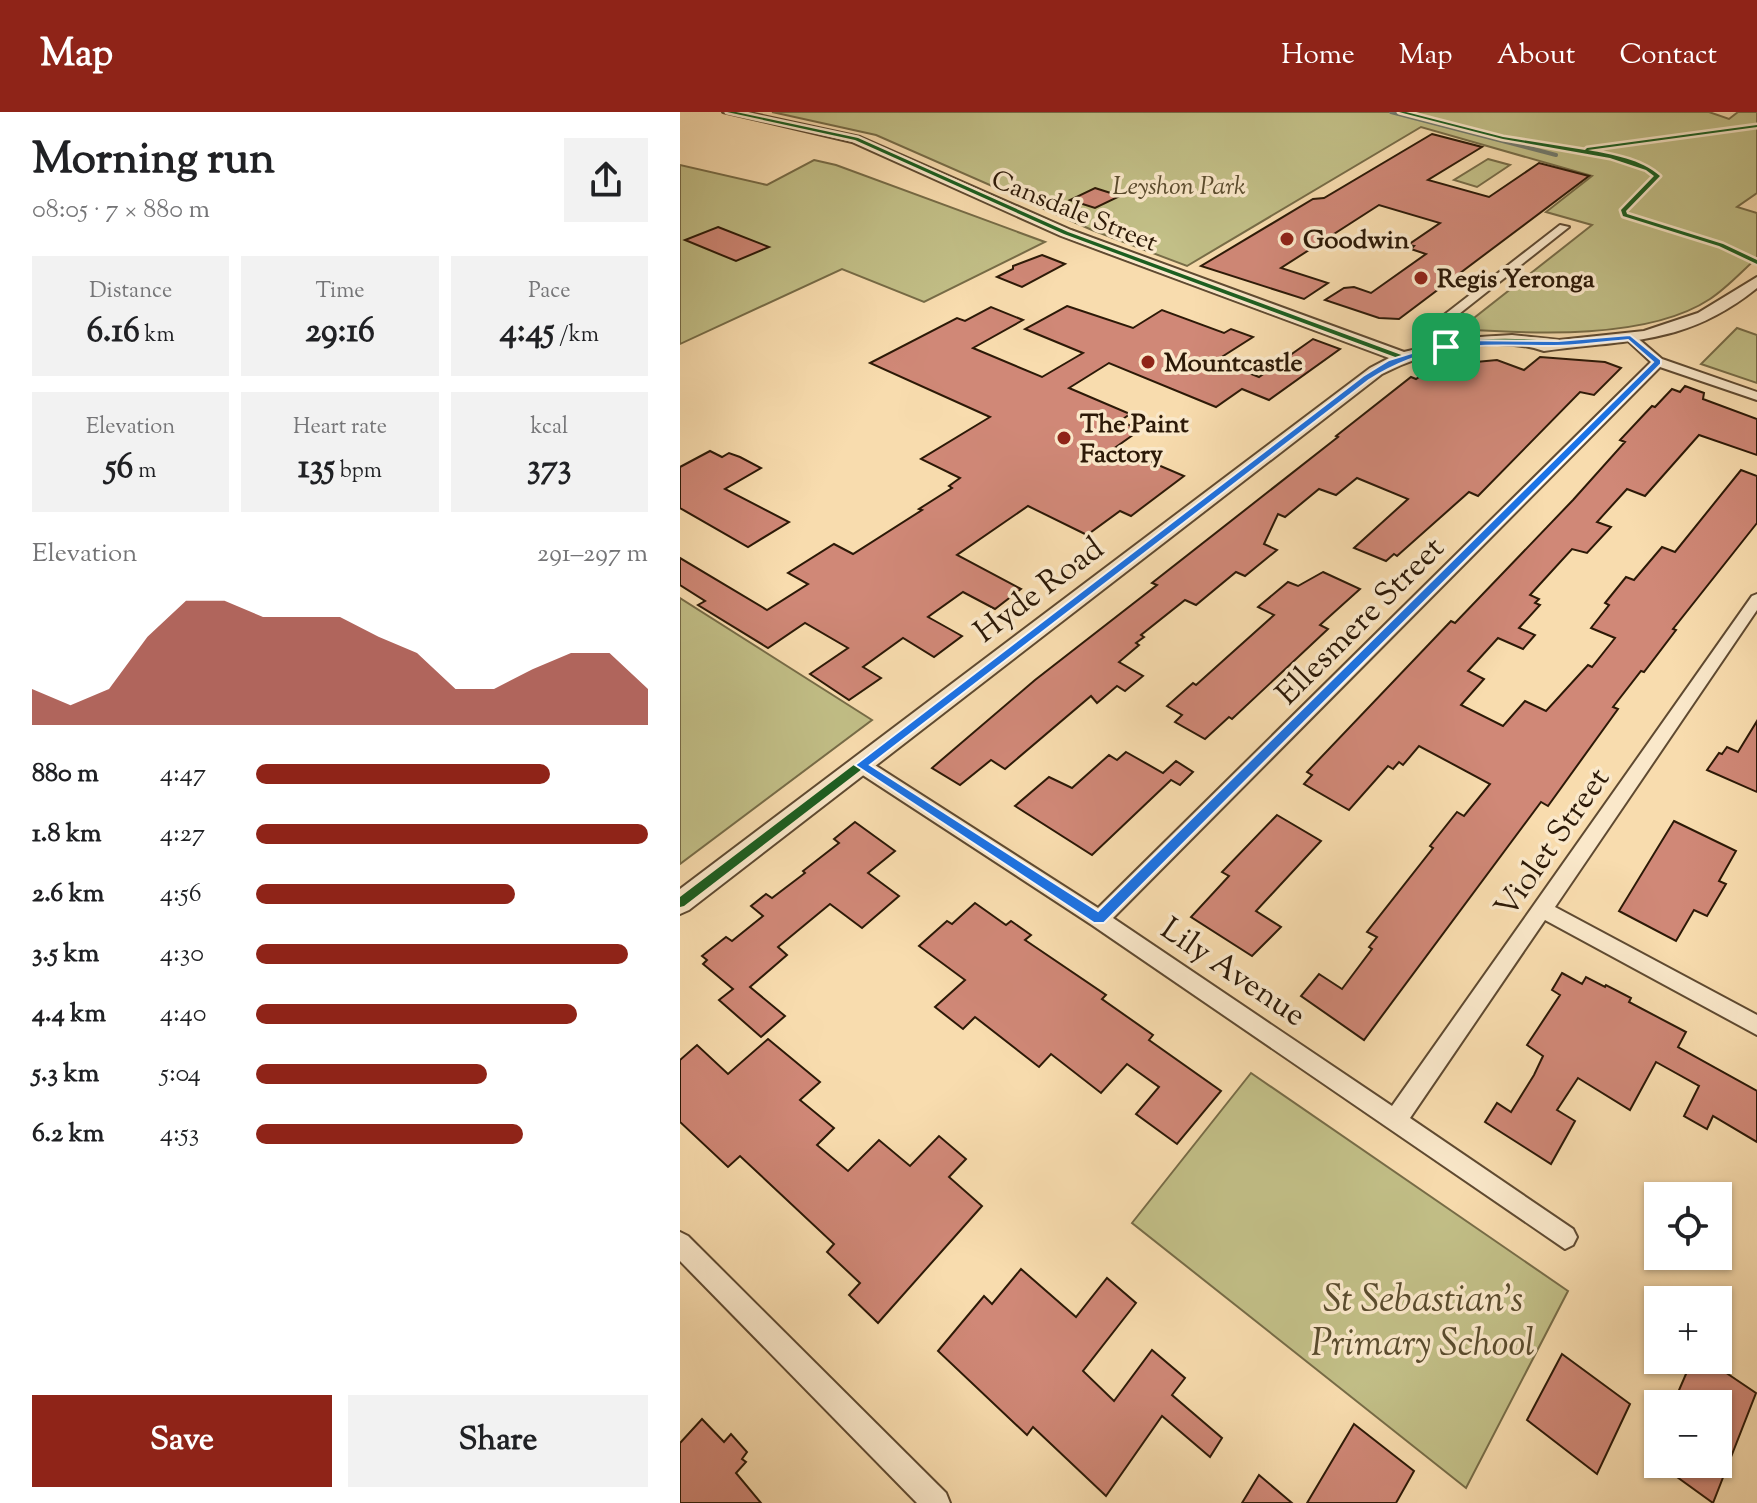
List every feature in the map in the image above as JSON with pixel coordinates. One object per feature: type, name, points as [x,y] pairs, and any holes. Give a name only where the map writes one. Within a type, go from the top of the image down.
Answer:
[{"type":"street","name":"Cansdale Street","points":[[729,112],[856,139],[1066,233],[1404,358]]},
{"type":"street","points":[[1446,347],[1438,331],[1439,324],[1564,227]]},
{"type":"street","name":"Hyde Road","points":[[680,903],[1366,378],[1404,358],[1446,347],[1558,344],[1630,337],[1704,318],[1728,305],[1757,282]]},
{"type":"street","points":[[1630,337],[1658,362],[1757,396]]},
{"type":"street","name":"Ellesmere Street","points":[[1099,919],[1658,362]]},
{"type":"street","name":"Violet Street","points":[[1396,1120],[1757,599]]},
{"type":"street","name":"Lily Avenue","points":[[861,765],[1099,919],[1565,1237]]},
{"type":"street","points":[[1542,909],[1757,1026]]},
{"type":"street","points":[[680,1244],[936,1503]]},
{"type":"green space","name":"Leyshon Park","points":[[772,112],[1709,112],[1729,119],[1738,112],[1757,112],[1757,193],[1737,207],[1757,213],[1757,258],[1710,299],[1655,322],[1623,328],[1555,333],[1460,329],[1592,225],[1546,212],[1592,176],[1421,127],[1187,266],[1092,230],[876,135]]},
{"type":"green space","points":[[1488,159],[1510,165],[1477,187],[1454,180]]},
{"type":"green space","points":[[814,160],[836,165],[1045,242],[924,302],[842,269],[680,344],[680,165],[767,185]]},
{"type":"green space","points":[[1737,328],[1757,335],[1757,383],[1701,364]]},
{"type":"green space","points":[[680,598],[872,720],[680,864]]},
{"type":"green space","name":"St Sebastian's Primary School","points":[[1251,1073],[1568,1291],[1466,1488],[1132,1223]]},
{"type":"building","points":[[1432,134],[1482,147],[1428,180],[1489,197],[1539,163],[1589,176],[1399,319],[1379,318],[1325,300],[1344,288],[1354,287],[1371,293],[1426,254],[1408,245],[1440,223],[1379,205],[1281,268],[1328,283],[1304,299],[1201,266],[1313,199],[1324,198]]},
{"type":"building","points":[[1095,188],[1120,196],[1095,208],[1070,200]]},
{"type":"building","points":[[718,227],[769,247],[736,261],[685,240]]},
{"type":"building","points":[[1042,255],[1065,264],[1022,287],[997,277],[1013,269],[1013,266]]},
{"type":"building","points":[[1067,306],[1133,328],[1162,310],[1224,333],[1231,329],[1253,337],[1217,360],[1259,377],[1313,339],[1340,349],[1269,400],[1242,389],[1216,407],[1109,363],[1069,388],[1130,414],[1120,421],[1140,430],[1116,447],[1184,476],[1131,516],[1120,511],[1087,535],[1028,506],[957,555],[1021,589],[995,609],[963,592],[928,617],[962,636],[934,657],[903,638],[863,667],[881,678],[849,700],[810,674],[848,648],[805,623],[768,648],[698,605],[705,601],[680,585],[680,558],[767,610],[808,584],[788,573],[834,544],[853,554],[922,510],[919,509],[952,488],[949,486],[960,478],[921,459],[990,417],[870,363],[957,318],[965,321],[991,307],[1023,320],[973,348],[1042,377],[1083,353],[1025,329]]},
{"type":"building","points":[[1540,357],[1605,362],[1621,368],[1594,395],[1580,392],[1478,496],[1469,492],[1397,556],[1394,554],[1386,561],[1354,548],[1408,499],[1357,478],[1336,495],[1319,489],[1285,517],[1278,514],[1264,544],[1277,550],[1245,576],[1236,572],[1196,605],[1185,600],[1141,635],[1144,637],[1136,643],[1139,645],[1119,662],[1143,676],[1125,691],[1117,686],[1097,703],[1091,696],[1005,769],[991,760],[960,785],[932,768],[1035,680],[1157,585],[1152,583],[1411,377],[1416,379],[1432,368],[1447,370],[1454,364],[1497,360],[1524,370]]},
{"type":"building","points":[[1685,386],[1704,393],[1703,399],[1757,419],[1757,455],[1699,435],[1645,496],[1627,489],[1597,522],[1611,527],[1587,553],[1572,549],[1530,595],[1539,599],[1535,603],[1540,605],[1519,628],[1535,635],[1523,649],[1498,638],[1468,671],[1484,679],[1461,705],[1503,726],[1525,701],[1546,711],[1588,665],[1592,667],[1615,638],[1591,628],[1609,605],[1605,603],[1626,577],[1634,580],[1662,547],[1675,552],[1741,470],[1757,476],[1757,523],[1673,629],[1676,630],[1644,672],[1641,671],[1613,707],[1618,709],[1548,806],[1541,802],[1364,1040],[1301,996],[1319,974],[1342,989],[1372,949],[1369,947],[1377,937],[1367,932],[1457,812],[1464,816],[1490,784],[1419,746],[1403,765],[1399,762],[1393,769],[1388,766],[1349,810],[1304,784],[1312,775],[1307,772],[1451,621],[1455,623],[1573,500],[1625,442],[1620,440],[1652,406],[1655,407],[1672,389],[1680,392]]},
{"type":"building","points":[[710,451],[722,457],[729,453],[761,468],[725,489],[789,522],[748,547],[680,508],[680,467]]},
{"type":"building","points":[[1323,572],[1360,589],[1320,625],[1328,629],[1232,719],[1229,717],[1205,739],[1175,722],[1182,715],[1167,706],[1193,683],[1196,685],[1274,615],[1258,607],[1288,582],[1298,586]]},
{"type":"building","points":[[1757,721],[1757,792],[1707,770],[1727,747],[1738,752]]},
{"type":"building","points":[[1126,752],[1163,773],[1176,761],[1193,772],[1180,785],[1171,780],[1092,855],[1015,806],[1049,777],[1072,788],[1109,755],[1117,760]]},
{"type":"building","points":[[1277,815],[1321,841],[1256,911],[1281,927],[1252,956],[1191,917],[1229,876],[1222,872]]},
{"type":"building","points":[[1674,821],[1736,851],[1719,881],[1726,884],[1707,916],[1694,910],[1676,941],[1619,911]]},
{"type":"building","points":[[855,822],[895,851],[868,873],[899,896],[862,928],[830,904],[778,947],[787,955],[750,987],[785,1016],[761,1037],[719,1000],[733,989],[703,964],[707,960],[702,956],[726,937],[732,941],[763,916],[751,906],[766,894],[772,898],[805,873],[803,871],[839,843],[834,839]]},
{"type":"building","points":[[975,903],[1006,925],[1011,921],[1031,935],[1025,940],[1106,995],[1102,999],[1153,1035],[1149,1040],[1221,1091],[1177,1144],[1136,1114],[1159,1087],[1127,1064],[1101,1093],[1051,1054],[1039,1067],[975,1017],[963,1029],[935,1007],[965,980],[919,946],[947,921],[952,924]]},
{"type":"building","points":[[1562,973],[1582,984],[1586,977],[1631,998],[1629,1002],[1686,1032],[1678,1047],[1757,1091],[1757,1142],[1713,1116],[1707,1129],[1684,1116],[1699,1086],[1656,1062],[1630,1110],[1578,1078],[1557,1110],[1575,1121],[1551,1164],[1485,1122],[1497,1103],[1511,1112],[1534,1075],[1543,1056],[1527,1045],[1560,995],[1552,990]]},
{"type":"building","points":[[768,1039],[820,1082],[800,1100],[834,1128],[817,1145],[848,1171],[879,1140],[910,1166],[939,1136],[966,1159],[949,1177],[982,1206],[878,1323],[849,1295],[860,1283],[827,1252],[834,1244],[740,1156],[728,1167],[680,1122],[680,1060],[697,1045],[728,1074]]},
{"type":"building","points":[[1021,1269],[1076,1317],[1107,1278],[1136,1303],[1083,1371],[1114,1401],[1152,1350],[1185,1378],[1172,1395],[1222,1438],[1210,1457],[1162,1416],[1106,1496],[1033,1427],[1027,1435],[938,1351],[984,1296],[992,1304]]},
{"type":"building","points":[[1562,1354],[1630,1404],[1597,1474],[1527,1420]]},
{"type":"building","points":[[1686,1374],[1728,1374],[1756,1393],[1732,1454],[1732,1390],[1679,1390]]},
{"type":"building","points":[[702,1419],[724,1442],[731,1434],[747,1452],[742,1459],[746,1462],[736,1473],[761,1503],[680,1503],[680,1443]]},
{"type":"building","points":[[1354,1424],[1414,1471],[1396,1503],[1307,1503]]},
{"type":"building","points":[[1259,1475],[1292,1503],[1242,1503]]},
{"type":"building","points":[[1678,1478],[1723,1478],[1713,1503]]},
{"type":"waterway","points":[[1391,112],[1556,155]]},
{"type":"cycle path","points":[[729,112],[856,139],[1066,233],[1404,358]]},
{"type":"cycle path","points":[[1401,112],[1503,138],[1586,151],[1632,162],[1657,176],[1623,211],[1625,215],[1721,245],[1757,262]]},
{"type":"cycle path","points":[[1587,149],[1757,126]]},
{"type":"cycle path","points":[[680,903],[1376,371],[1418,352],[1464,342],[1512,340],[1558,344]]},
{"type":"place","name":"Goodwin","points":[[1287,239]]},
{"type":"place","name":"Regis Yeronga","points":[[1421,278]]},
{"type":"place","name":"Mountcastle","points":[[1148,362]]},
{"type":"place","name":"The Paint Factory","points":[[1064,438]]},
{"type":"route","points":[[1630,337],[1658,362],[1099,919],[861,765],[1366,378],[1392,362],[1446,347],[1454,343],[1477,341],[1558,344],[1630,337]]}]
